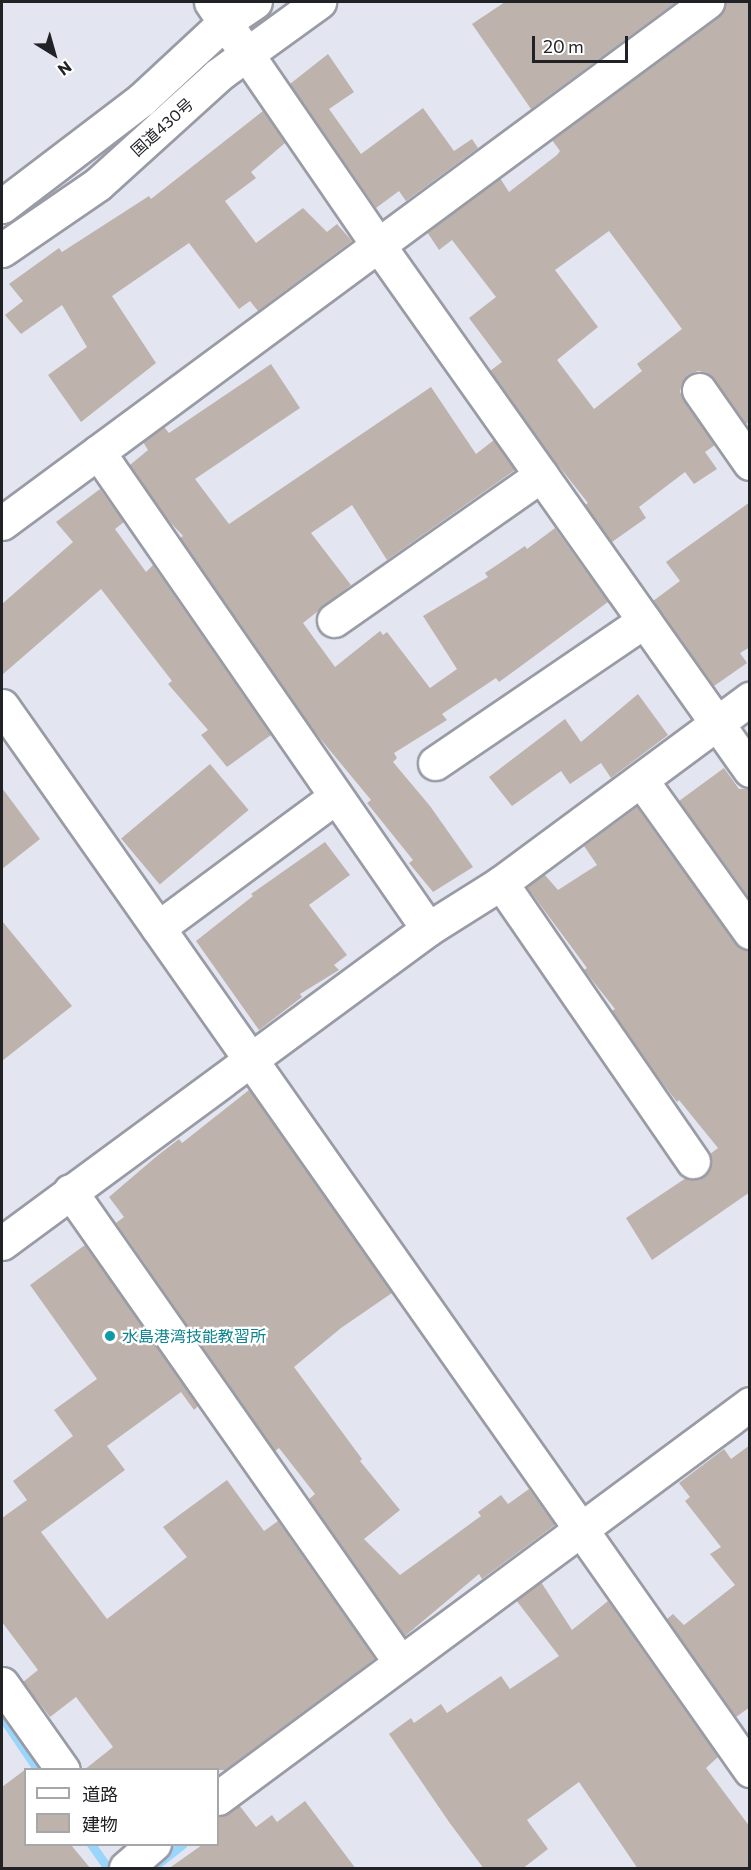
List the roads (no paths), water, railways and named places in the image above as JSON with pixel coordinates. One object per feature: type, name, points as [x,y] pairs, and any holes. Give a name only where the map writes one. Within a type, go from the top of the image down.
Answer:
[{"type":"main road","name":"国道430号","points":[[2,206],[141,100],[218,12],[255,2]]},
{"type":"main road","name":"国道430号","points":[[2,250],[98,184],[218,75],[319,2]]},
{"type":"main road","points":[[2,524],[707,2]]},
{"type":"main road","points":[[218,12],[379,246],[750,770]]},
{"type":"main road","points":[[699,390],[750,464]]},
{"type":"main road","points":[[98,452],[428,930]]},
{"type":"main road","points":[[334,620],[541,475]]},
{"type":"main road","points":[[435,763],[645,621]]},
{"type":"main road","points":[[2,1243],[250,1058],[428,930],[501,884],[750,699]]},
{"type":"main road","points":[[2,706],[750,1770]]},
{"type":"main road","points":[[641,780],[750,933]]},
{"type":"main road","points":[[158,927],[335,798]]},
{"type":"main road","points":[[501,884],[693,1161]]},
{"type":"main road","points":[[70,1191],[400,1662]]},
{"type":"main road","points":[[219,1797],[400,1662],[586,1539],[750,1404]]},
{"type":"main road","points":[[2,1684],[62,1768]]},
{"type":"main road","points":[[125,1862],[152,1846]]},
{"type":"waterway","points":[[2,1717],[37,1768]]},
{"type":"waterway","points":[[219,1817],[234,1806]]},
{"type":"waterway","points":[[92,1846],[108,1868]]},
{"type":"waterway","points":[[152,1868],[180,1846]]},
{"type":"place","name":"水島港湾技能教習所","points":[[110,1336]]}]
